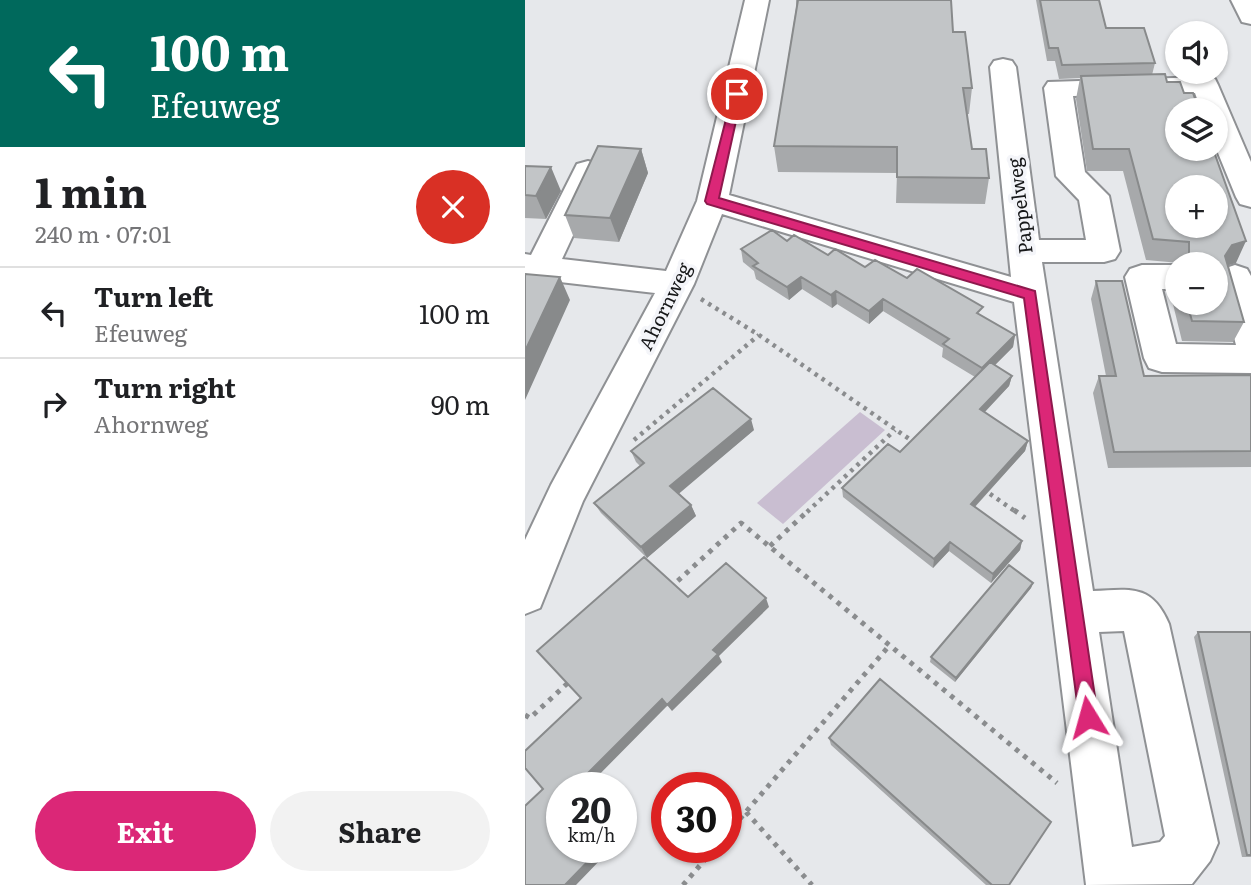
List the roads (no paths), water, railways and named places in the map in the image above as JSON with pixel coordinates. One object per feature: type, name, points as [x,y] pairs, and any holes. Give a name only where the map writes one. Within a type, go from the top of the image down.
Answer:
[{"type":"street","name":"Ahornweg","points":[[527,579],[565,497],[677,284],[712,201],[757,0]]},
{"type":"street","points":[[1243,0],[1251,16]]},
{"type":"street","name":"Pappelweg","points":[[1003,67],[1024,251],[1111,881]]},
{"type":"street","points":[[1104,251],[1094,196],[1071,177],[1058,88],[1205,85],[1210,98]]},
{"type":"street","points":[[1228,140],[1251,197]]},
{"type":"street","points":[[592,162],[533,266],[677,284]]},
{"type":"street","points":[[712,201],[1030,295]]},
{"type":"street","points":[[1024,251],[1104,251],[1142,277],[1165,277]]},
{"type":"street","points":[[1142,277],[1162,358],[1235,359],[1243,380],[1251,380]]},
{"type":"street","points":[[1234,277],[1251,340]]},
{"type":"street","points":[[1074,612],[1134,610],[1147,624],[1192,843],[1174,866],[1111,881]]}]
